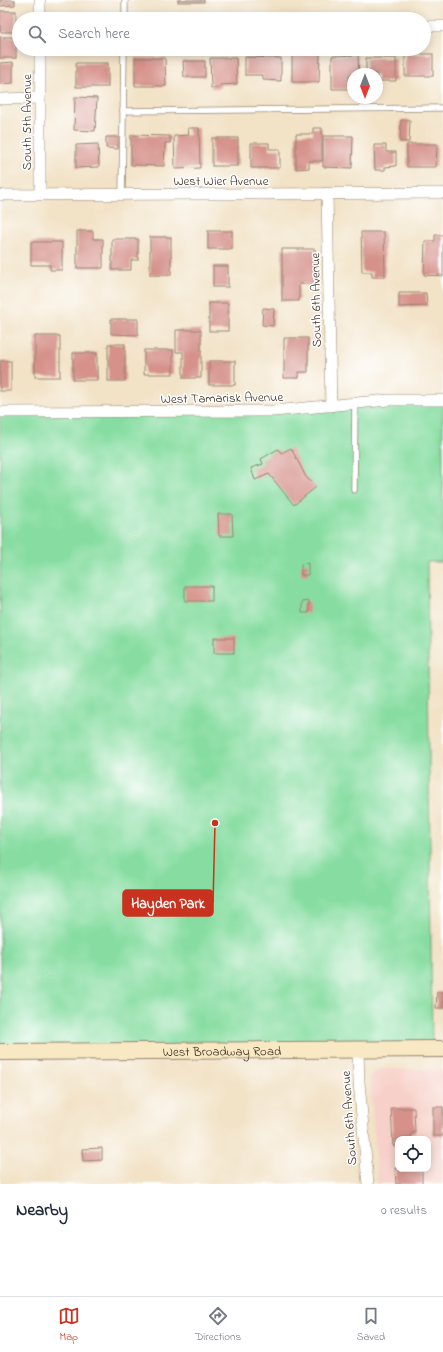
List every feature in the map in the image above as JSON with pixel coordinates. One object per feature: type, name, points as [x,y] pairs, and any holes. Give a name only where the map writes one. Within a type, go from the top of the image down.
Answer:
[{"type":"main road","name":"West Broadway Road","points":[[0,1052],[358,1051],[443,1049]]},
{"type":"street","points":[[40,0],[40,12]]},
{"type":"street","points":[[431,26],[443,26]]},
{"type":"street","name":"South 5th Avenue","points":[[40,56],[40,194]]},
{"type":"street","points":[[0,99],[40,98]]},
{"type":"street","name":"South 6th Avenue","points":[[327,193],[331,406]]},
{"type":"street","name":"West Wier Avenue","points":[[0,195],[443,193]]},
{"type":"street","name":"West Tamarisk Avenue","points":[[0,412],[274,411],[388,400],[443,400]]},
{"type":"street","name":"South 6th Avenue","points":[[358,1051],[359,1082],[368,1184]]},
{"type":"lane","points":[[125,0],[125,12]]},
{"type":"lane","points":[[122,195],[124,56]]},
{"type":"lane","points":[[123,111],[443,108]]},
{"type":"lane","points":[[354,490],[355,403]]},
{"type":"shaded area","points":[[379,1069],[443,1069],[443,1184],[378,1184],[370,1077]]},
{"type":"green space","points":[[443,400],[443,562],[427,562],[432,1048],[0,1052],[0,412],[274,411]]},
{"type":"building","points":[[0,0],[15,0],[15,5],[0,6]]},
{"type":"building","points":[[178,0],[204,0],[204,2],[178,2]]},
{"type":"building","points":[[0,11],[16,11],[12,12],[12,32],[0,32]]},
{"type":"building","points":[[0,37],[12,37],[12,56],[16,56],[16,58],[0,58]]},
{"type":"building","points":[[431,54],[433,54],[433,76],[405,76],[405,56],[431,56]]},
{"type":"building","points":[[292,56],[320,56],[319,82],[292,82]]},
{"type":"building","points":[[332,56],[358,56],[359,68],[347,68],[347,89],[332,89]]},
{"type":"building","points":[[245,57],[281,58],[281,81],[263,80],[263,75],[245,75]]},
{"type":"building","points":[[135,58],[165,58],[166,86],[135,86]]},
{"type":"building","points":[[210,58],[236,58],[237,84],[220,85],[220,88],[211,88]]},
{"type":"building","points":[[366,58],[396,58],[396,81],[383,81],[383,68],[366,68]]},
{"type":"building","points":[[183,61],[205,61],[205,77],[184,77]]},
{"type":"building","points":[[13,62],[13,83],[0,84],[0,63]]},
{"type":"building","points":[[76,63],[108,63],[108,87],[76,87]]},
{"type":"building","points":[[75,97],[97,98],[95,131],[74,130]]},
{"type":"building","points":[[401,120],[410,120],[409,142],[400,142]]},
{"type":"building","points":[[188,128],[199,128],[200,168],[175,169],[174,136],[189,135]]},
{"type":"building","points":[[313,128],[322,128],[322,161],[309,161],[309,168],[296,169],[296,134],[313,134]]},
{"type":"building","points":[[131,135],[170,136],[170,143],[165,143],[164,166],[131,165]]},
{"type":"building","points":[[323,136],[353,136],[352,168],[323,167]]},
{"type":"building","points":[[106,137],[118,137],[118,149],[106,148]]},
{"type":"building","points":[[212,138],[238,138],[238,166],[212,166]]},
{"type":"building","points":[[251,143],[269,143],[269,149],[280,149],[280,168],[251,168]]},
{"type":"building","points":[[98,144],[99,167],[76,168],[76,145]]},
{"type":"building","points":[[407,144],[437,144],[436,167],[407,167]]},
{"type":"building","points":[[374,145],[386,145],[386,152],[396,152],[396,166],[385,167],[385,170],[375,170]]},
{"type":"building","points":[[77,231],[93,231],[93,239],[103,239],[103,268],[77,268]]},
{"type":"building","points":[[208,231],[232,231],[232,249],[208,249]]},
{"type":"building","points":[[361,232],[384,232],[385,277],[372,277],[372,272],[362,272]]},
{"type":"building","points":[[435,235],[443,235],[443,276],[424,275],[425,241],[435,241]]},
{"type":"building","points":[[150,237],[171,237],[171,275],[150,275]]},
{"type":"building","points":[[112,239],[138,239],[138,260],[131,260],[131,270],[112,270]]},
{"type":"building","points":[[31,242],[62,242],[62,270],[50,270],[50,265],[31,265]]},
{"type":"building","points":[[282,249],[315,249],[315,284],[299,284],[299,301],[282,301]]},
{"type":"building","points":[[213,266],[228,266],[228,287],[213,287]]},
{"type":"building","points":[[399,293],[426,293],[427,306],[399,307]]},
{"type":"building","points":[[209,303],[228,303],[228,331],[209,331]]},
{"type":"building","points":[[263,308],[274,309],[273,326],[262,325]]},
{"type":"building","points":[[111,319],[138,319],[138,335],[111,334]]},
{"type":"building","points":[[176,330],[201,330],[201,378],[183,378],[183,352],[176,352]]},
{"type":"building","points":[[35,336],[60,336],[60,377],[35,377]]},
{"type":"building","points":[[284,338],[308,338],[308,372],[299,372],[299,378],[284,378]]},
{"type":"building","points":[[108,344],[125,344],[125,381],[108,381]]},
{"type":"building","points":[[144,350],[173,350],[173,374],[144,374]]},
{"type":"building","points":[[73,353],[97,353],[97,380],[73,380]]},
{"type":"building","points":[[0,361],[11,361],[11,391],[0,391]]},
{"type":"building","points":[[209,361],[235,361],[235,385],[209,385]]},
{"type":"building","points":[[291,448],[306,477],[316,487],[294,505],[269,474],[255,480],[251,468],[263,464],[261,459],[278,449],[281,453]]},
{"type":"building","points":[[218,514],[232,514],[233,536],[219,536]]},
{"type":"building","points":[[308,563],[308,575],[301,575],[301,564]]},
{"type":"building","points":[[185,586],[212,586],[212,601],[185,601]]},
{"type":"building","points":[[309,601],[309,613],[302,613],[302,602]]},
{"type":"building","points":[[214,638],[234,638],[234,653],[214,653]]},
{"type":"building","points":[[437,992],[443,992],[443,1008],[436,1008]]},
{"type":"building","points":[[433,1107],[443,1107],[443,1136],[433,1136]]},
{"type":"building","points":[[391,1108],[414,1108],[415,1133],[411,1133],[411,1136],[395,1136],[395,1146],[393,1146]]},
{"type":"building","points":[[102,1148],[102,1160],[83,1161],[82,1149]]},
{"type":"building","points":[[395,1172],[422,1172],[422,1184],[396,1184]]},
{"type":"place","name":"Hayden Park","points":[[215,823]]}]
